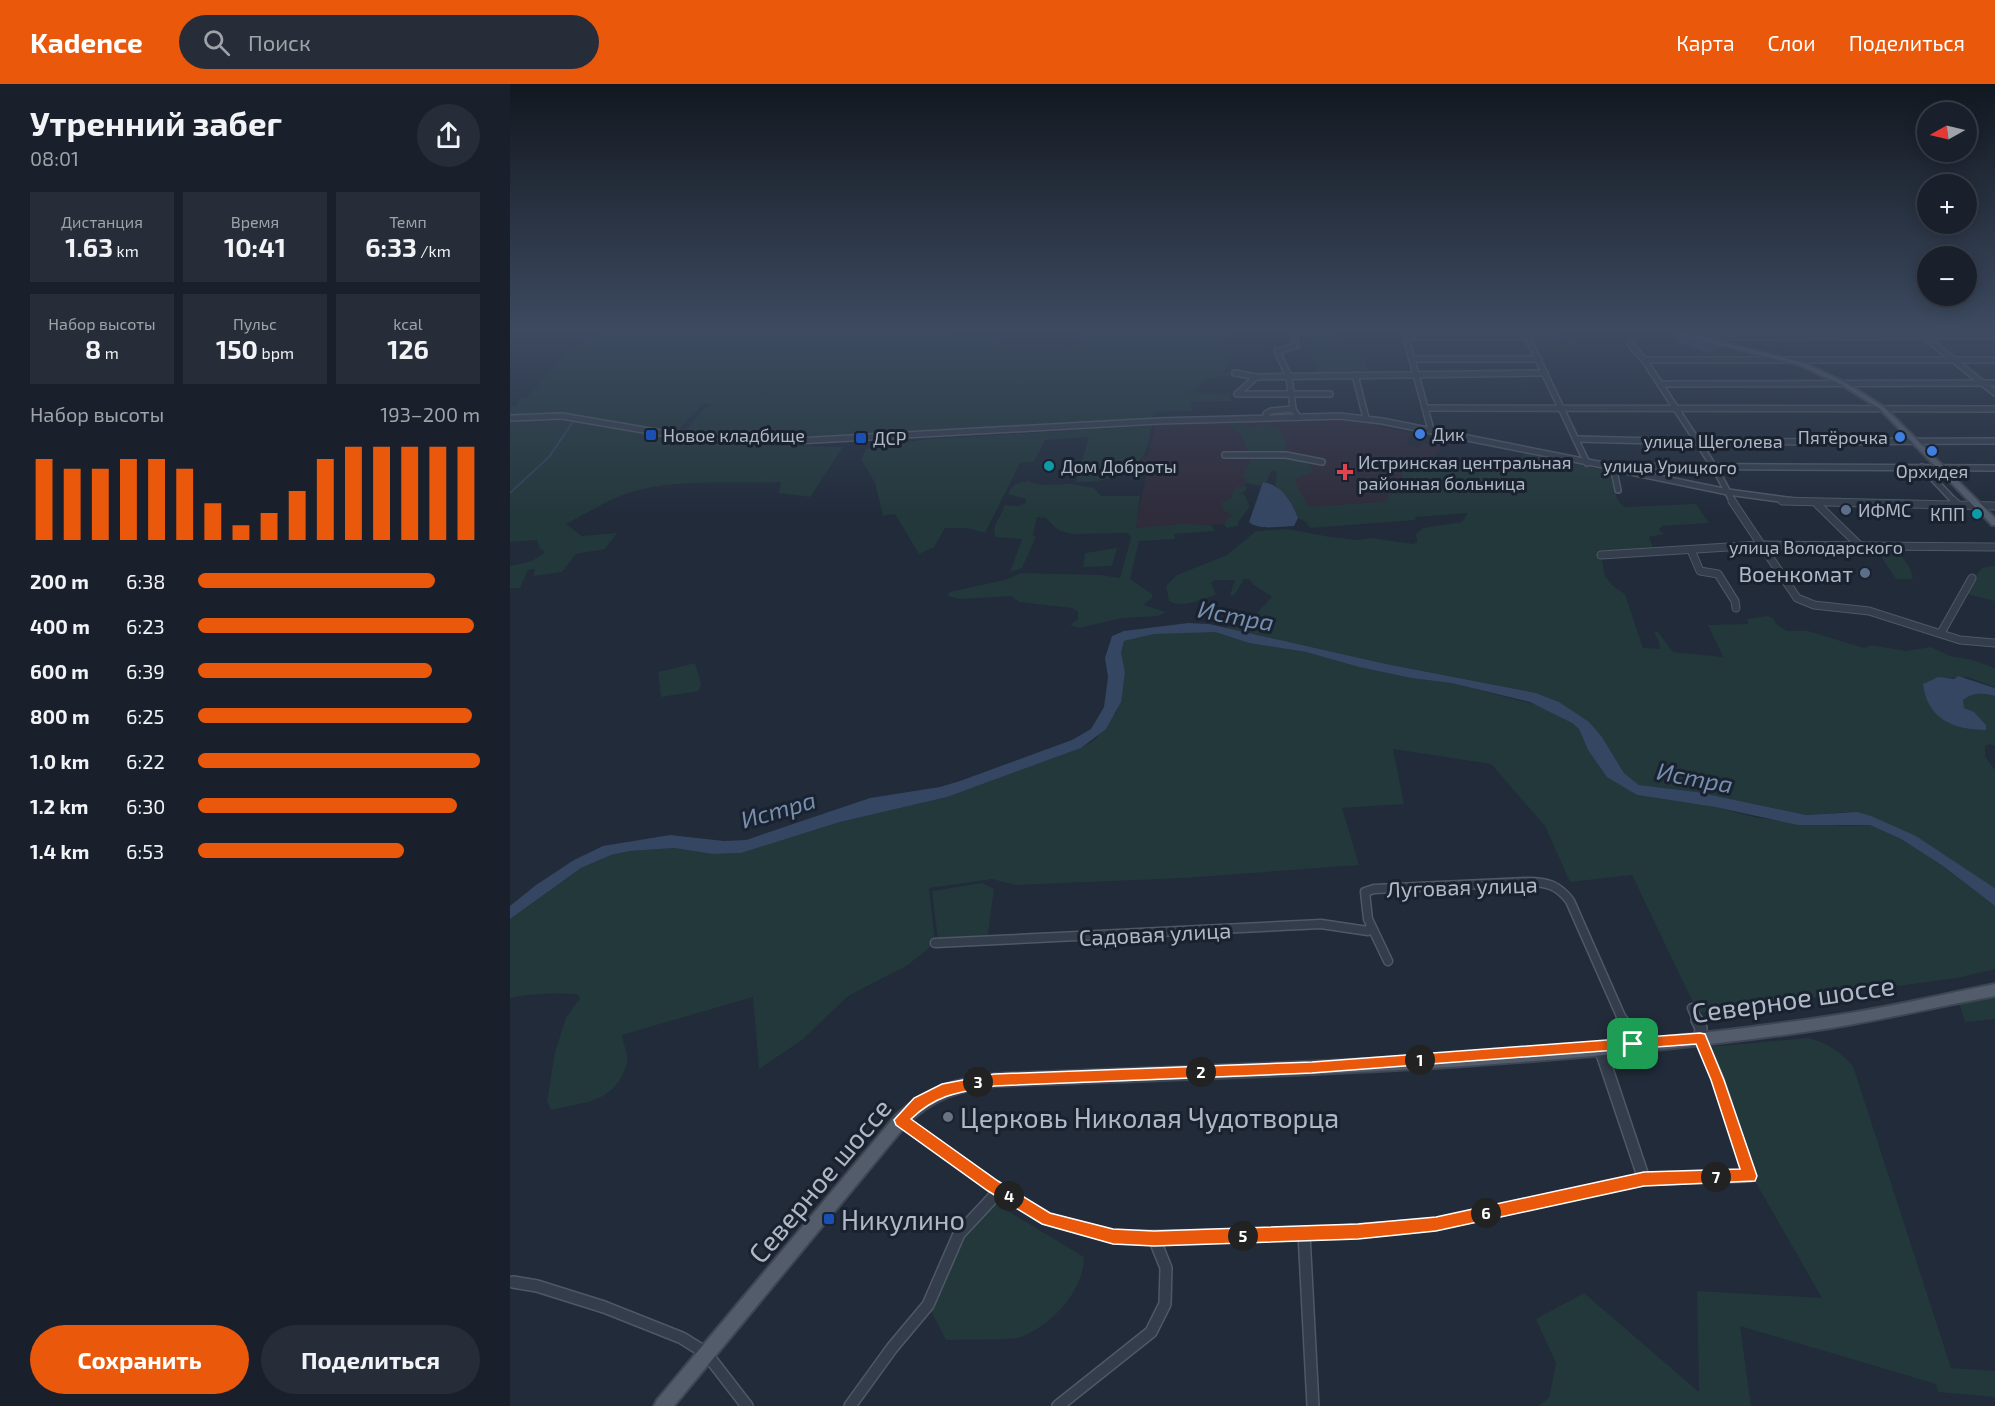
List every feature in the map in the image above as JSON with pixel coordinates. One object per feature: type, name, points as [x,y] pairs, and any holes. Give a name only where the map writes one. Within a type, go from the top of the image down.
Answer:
[{"type":"main road","points":[[1856,392],[1882,408],[1995,523]]},
{"type":"main road","name":"Северное шоссе","points":[[663,1406],[901,1120],[919,1103],[946,1088],[994,1080],[1312,1068],[1600,1048],[1834,1021],[1995,990]]},
{"type":"street","points":[[1240,392],[1237,394],[1330,394]]},
{"type":"street","points":[[1359,392],[1366,418]]},
{"type":"street","points":[[1422,392],[1431,430]]},
{"type":"street","points":[[1554,392],[1587,464]]},
{"type":"street","points":[[1665,392],[1715,468],[1760,545],[1797,598],[1814,606],[1869,611],[1960,640],[1995,643]]},
{"type":"street","points":[[1293,394],[1293,409],[1298,417]]},
{"type":"street","points":[[1426,408],[1995,409]]},
{"type":"street","points":[[1267,417],[1266,414],[1270,411],[1293,409]]},
{"type":"street","name":"улица Урицкого","points":[[510,418],[562,416],[673,435],[797,441],[1241,418],[1340,416],[1366,418],[1431,430],[1587,464],[1628,470],[1995,468]]},
{"type":"street","name":"улица Щеголева","points":[[1576,439],[1697,442],[1995,441]]},
{"type":"street","points":[[1225,455],[1286,455],[1322,462]]},
{"type":"street","points":[[1922,467],[1958,505]]},
{"type":"street","points":[[1612,468],[1618,490]]},
{"type":"street","points":[[1628,470],[1728,492],[1817,504],[1995,506]]},
{"type":"street","points":[[1817,504],[1861,547]]},
{"type":"street","name":"улица Володарского","points":[[1601,555],[1760,545],[1995,547]]},
{"type":"street","points":[[1691,550],[1700,571],[1718,574],[1735,601],[1736,608]]},
{"type":"street","points":[[1941,633],[1972,578]]},
{"type":"street","name":"Луговая улица","points":[[1388,961],[1371,926],[1364,899],[1365,892],[1374,889],[1546,882],[1560,887],[1570,901],[1633,1044]]},
{"type":"street","name":"Садовая улица","points":[[934,943],[1117,936],[1321,924],[1368,931],[1371,926]]},
{"type":"street","points":[[901,1120],[1000,1190],[1047,1219],[1113,1237],[1154,1239],[1304,1234],[1436,1224],[1644,1179],[1750,1176],[1718,1080],[1700,1038],[1701,1028],[1692,1008]]},
{"type":"street","points":[[1600,1048],[1644,1179]]},
{"type":"street","points":[[850,1406],[891,1348],[927,1305],[959,1234],[1000,1190]]},
{"type":"street","points":[[1304,1234],[1313,1406]]},
{"type":"street","points":[[1059,1406],[1151,1332],[1165,1304],[1166,1292],[1166,1268],[1154,1239]]},
{"type":"street","points":[[513,1282],[537,1286],[604,1307],[682,1338],[706,1353],[747,1406]]},
{"type":"shaded area","name":"Истринская центральная районная больница","points":[[1341,419],[1379,423],[1377,426],[1411,433],[1407,444],[1419,447],[1424,443],[1442,446],[1434,457],[1428,457],[1423,468],[1415,517],[1309,523],[1279,458],[1245,483],[1245,491],[1235,491],[1237,516],[1230,524],[1135,528],[1148,465],[1141,464],[1141,461],[1143,457],[1148,456],[1155,425]]},
{"type":"green space","points":[[532,392],[1190,392],[1229,395],[1232,401],[1191,402],[1192,411],[1157,412],[1152,418],[807,437],[683,433],[703,410],[713,404],[703,404],[676,432],[566,414],[542,413],[510,416],[510,407],[516,406],[519,399],[527,398]]},
{"type":"green space","points":[[510,421],[572,421],[675,440],[712,444],[843,447],[810,497],[779,493],[781,482],[683,483],[645,488],[620,496],[566,524],[582,536],[617,533],[605,549],[576,554],[562,572],[533,576],[535,569],[528,570],[520,588],[510,588],[510,566],[532,561],[545,552],[540,549],[537,540],[510,542]]},
{"type":"green space","points":[[1228,423],[1240,424],[1246,428],[1266,424],[1271,428],[1278,427],[1285,439],[1286,453],[1306,461],[1314,471],[1295,479],[1309,507],[1381,502],[1387,501],[1388,494],[1407,494],[1401,470],[1422,468],[1425,462],[1449,464],[1486,458],[1522,459],[1525,453],[1611,472],[1618,501],[1625,507],[1696,504],[1709,523],[1662,526],[1659,530],[1664,534],[1649,537],[1654,549],[1601,554],[1605,576],[1613,586],[1625,594],[1643,648],[1660,649],[1654,632],[1658,632],[1673,652],[1723,657],[1708,625],[1748,624],[1747,619],[1767,616],[1773,618],[1777,625],[1787,631],[1808,631],[1864,648],[1871,645],[1906,651],[1931,647],[1950,656],[1973,660],[1995,668],[1995,687],[1967,677],[1933,679],[1923,684],[1930,706],[1936,713],[1944,720],[1963,728],[1985,730],[1980,718],[1964,708],[1963,700],[1978,694],[1995,696],[1995,746],[1990,744],[1985,746],[1985,756],[1995,770],[1995,889],[1916,836],[1847,812],[1806,815],[1697,792],[1639,785],[1624,773],[1602,737],[1559,702],[1536,693],[1386,664],[1223,627],[1250,624],[1272,597],[1249,579],[1244,579],[1234,596],[1230,595],[1235,580],[1214,580],[1211,583],[1216,595],[1186,604],[1169,601],[1166,586],[1177,575],[1227,555],[1256,531],[1288,529],[1330,537],[1358,540],[1372,538],[1413,544],[1417,542],[1416,534],[1423,528],[1462,522],[1468,513],[1416,517],[1415,520],[1310,528],[1306,522],[1298,518],[1290,500],[1275,487],[1277,472],[1275,470],[1261,486],[1245,483],[1247,478],[1242,478],[1251,459],[1241,435]]},
{"type":"green space","points":[[1152,426],[1146,450],[1134,466],[1117,476],[1096,481],[1076,482],[1089,437],[1045,440],[1034,462],[1020,463],[985,533],[967,528],[945,528],[934,547],[919,554],[895,514],[883,516],[875,483],[861,459],[866,449],[925,439]]},
{"type":"green space","points":[[1028,481],[1041,485],[1072,484],[1094,488],[1101,496],[1140,496],[1136,528],[1183,524],[1211,525],[1215,531],[1174,534],[1175,539],[1139,541],[1130,579],[1152,594],[1152,598],[1143,605],[1166,612],[1158,616],[1122,618],[1079,628],[1070,625],[1078,619],[1078,612],[1072,608],[1019,602],[1011,596],[960,599],[948,596],[949,592],[1005,580],[1021,573],[1100,575],[1120,578],[1131,538],[1128,533],[1072,534],[1058,530],[1046,518],[1037,517],[1033,535],[1036,537],[1022,568],[1010,572],[1022,539],[995,537],[994,528],[1005,505],[1018,506],[1026,503],[1026,499],[1008,494],[1016,484]]},
{"type":"green space","points":[[1247,486],[1245,492],[1238,494],[1244,494],[1250,507],[1239,521],[1238,526],[1227,528],[1224,525],[1226,519],[1234,515],[1225,512],[1221,503],[1231,498],[1235,487]]},
{"type":"green space","points":[[1117,548],[1112,566],[1083,567],[1085,553]]},
{"type":"green space","points":[[1876,549],[1897,550],[1910,568],[1913,579],[1896,579]]},
{"type":"green space","points":[[1995,566],[1995,601],[1967,594],[1974,578],[1982,568]]},
{"type":"green space","points":[[1215,632],[1249,643],[1306,652],[1359,667],[1411,678],[1451,683],[1541,706],[1579,729],[1588,750],[1636,795],[1715,807],[1758,818],[1844,826],[1870,825],[1901,839],[1943,866],[1995,906],[1995,969],[1957,978],[1698,1013],[1632,875],[1570,882],[1545,826],[1491,764],[1393,749],[1404,804],[1342,808],[1359,865],[1184,878],[1016,885],[992,879],[929,888],[935,943],[908,965],[848,996],[802,1040],[759,1069],[753,997],[622,1035],[627,1063],[615,1086],[598,1098],[551,1110],[547,1101],[555,1052],[566,1018],[580,998],[577,994],[535,994],[510,998],[510,919],[581,868],[611,855],[630,851],[674,848],[713,854],[741,853],[840,822],[947,797],[1081,748],[1095,740],[1117,711],[1125,672],[1121,653],[1124,641],[1153,634]]},
{"type":"green space","points":[[695,663],[701,683],[699,691],[661,697],[658,672]]},
{"type":"green space","points":[[982,883],[994,889],[987,940],[938,940],[932,891]]},
{"type":"green space","points":[[1995,995],[1995,1019],[1965,1022],[1959,1003]]},
{"type":"green space","points":[[1808,1038],[1833,1048],[1853,1066],[1951,1368],[1995,1371],[1995,1397],[1938,1392],[1936,1384],[1740,1326],[1751,1406],[1538,1406],[1549,1398],[1556,1363],[1536,1319],[1584,1293],[1699,1392],[1697,1291],[1822,1298],[1756,1183],[1708,1047]]},
{"type":"green space","points":[[996,1204],[1084,1257],[1079,1282],[1055,1315],[1033,1332],[1015,1338],[946,1340],[930,1309],[963,1238]]},
{"type":"water","points":[[1263,482],[1281,490],[1289,500],[1298,518],[1294,526],[1264,527],[1249,522]]},
{"type":"water","points":[[1188,623],[1209,624],[1386,664],[1536,693],[1559,702],[1589,722],[1602,737],[1624,773],[1639,785],[1697,792],[1806,815],[1857,812],[1871,816],[1916,836],[1993,887],[1995,906],[1943,866],[1901,839],[1870,825],[1798,825],[1715,807],[1637,795],[1607,777],[1588,750],[1579,729],[1572,723],[1530,702],[1451,683],[1411,678],[1359,667],[1306,652],[1249,643],[1215,632],[1154,634],[1124,641],[1121,653],[1125,672],[1121,702],[1106,729],[1081,748],[947,797],[840,822],[741,853],[713,854],[674,848],[630,851],[611,855],[581,868],[510,919],[510,906],[536,885],[574,860],[603,846],[670,835],[724,841],[746,840],[870,798],[940,787],[960,781],[1072,740],[1091,729],[1104,707],[1108,677],[1105,658],[1112,636],[1124,631]]},
{"type":"water","points":[[1958,676],[1995,688],[1995,696],[1978,694],[1963,700],[1964,708],[1974,712],[1986,725],[1986,730],[1953,725],[1936,714],[1930,706],[1923,684],[1938,677],[1954,679]]},
{"type":"waterway","points":[[510,493],[549,457],[572,423]]},
{"type":"place","name":"Дик","points":[[1420,434]]},
{"type":"place","name":"Новое кладбище","points":[[651,435]]},
{"type":"place","name":"Пятёрочка","points":[[1900,437]]},
{"type":"place","name":"ДСР","points":[[861,438]]},
{"type":"place","name":"Орхидея","points":[[1932,451]]},
{"type":"place","name":"Дом Доброты","points":[[1049,466]]},
{"type":"place","name":"Истринская центральная районная больница","points":[[1345,472]]},
{"type":"place","name":"ИФМС","points":[[1846,510]]},
{"type":"place","name":"КПП","points":[[1977,514]]},
{"type":"place","name":"Военкомат","points":[[1865,573]]},
{"type":"place","name":"Церковь Николая Чудотворца","points":[[948,1117]]},
{"type":"place","name":"Никулино","points":[[829,1219]]},
{"type":"route","points":[[1700,1038],[1718,1080],[1750,1176],[1644,1179],[1436,1224],[1358,1232],[1154,1239],[1113,1237],[1047,1219],[993,1186],[901,1120],[919,1103],[946,1088],[994,1080],[1312,1068],[1564,1051],[1633,1044],[1700,1038]]},
{"type":"water label","name":"Истра","points":[[1236,615]]},
{"type":"water label","name":"Истра","points":[[1695,777]]},
{"type":"water label","name":"Истра","points":[[778,809]]}]
